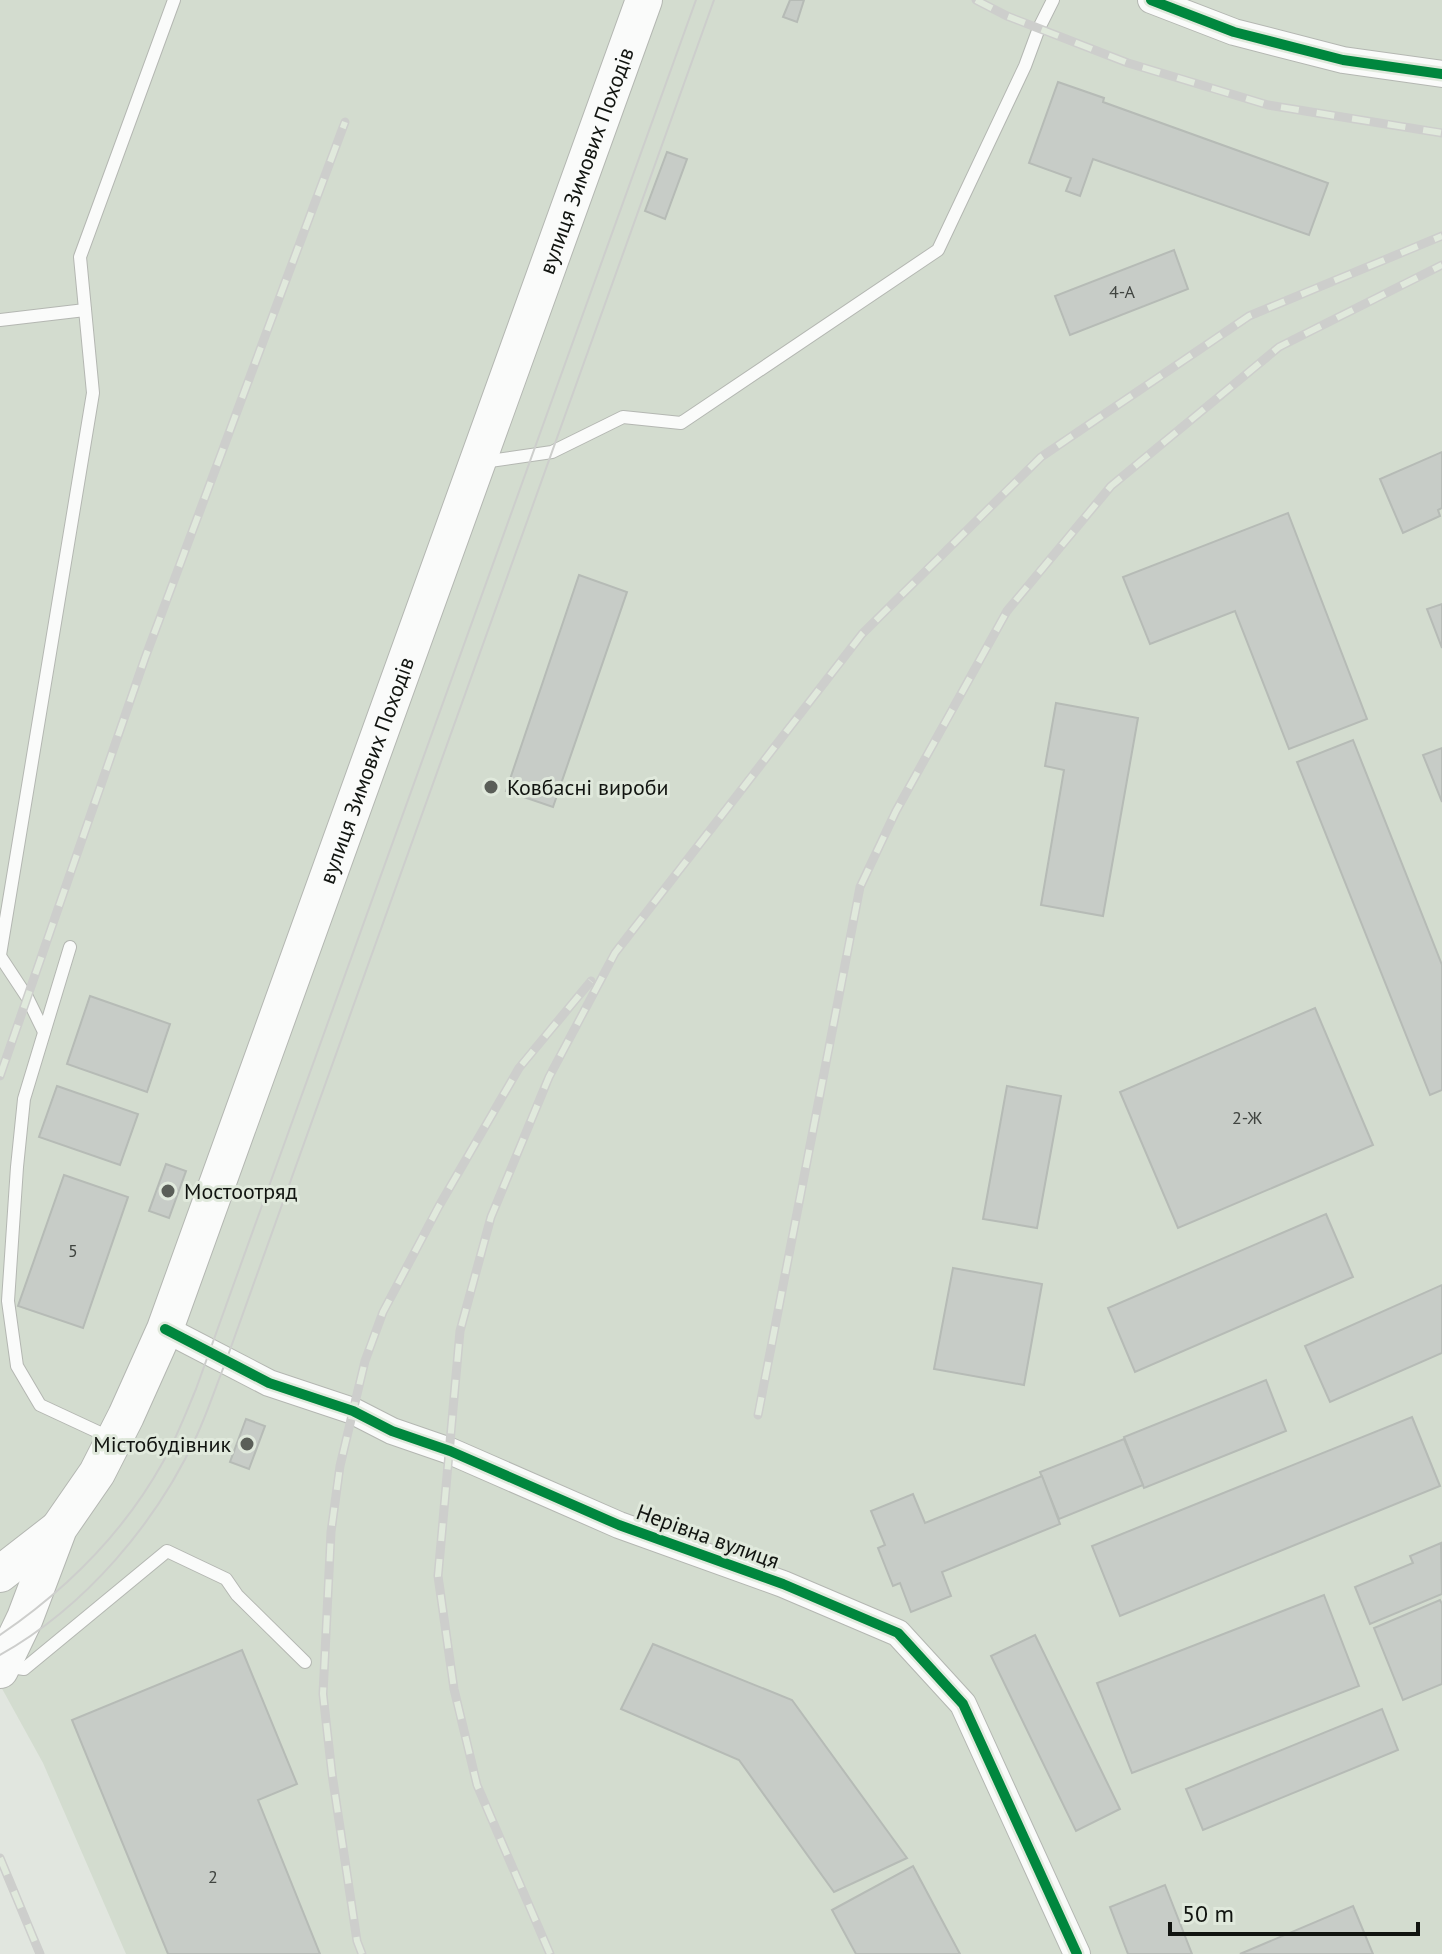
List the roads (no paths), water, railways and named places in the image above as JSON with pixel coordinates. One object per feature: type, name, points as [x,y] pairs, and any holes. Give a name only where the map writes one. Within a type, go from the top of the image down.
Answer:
[{"type":"main road","name":"вулиця Зимових Походів","points":[[1,1668],[25,1618],[59,1528],[97,1473],[140,1388],[165,1329],[644,0]]},
{"type":"main road","name":"вулиця Зимових Походів","points":[[0,1574],[59,1528]]},
{"type":"street","points":[[1151,0],[1234,32],[1330,57],[1442,74]]},
{"type":"street","name":"Нерівна вулиця","points":[[165,1329],[269,1383],[353,1411],[392,1431],[450,1451],[619,1525],[783,1584],[898,1633],[963,1704],[1077,1954]]},
{"type":"lane","points":[[44,1032],[27,997],[0,955],[93,393],[80,257],[174,0]]},
{"type":"lane","points":[[477,462],[552,452],[623,417],[681,423],[938,250],[1053,0]]},
{"type":"lane","points":[[0,320],[85,310]]},
{"type":"lane","points":[[70,947],[24,1099],[8,1301],[17,1366],[40,1405],[114,1439]]},
{"type":"lane","points":[[1,1668],[24,1669],[167,1551],[226,1579],[237,1595],[305,1662]]},
{"type":"tram line","points":[[0,1635],[48,1599],[112,1536],[148,1488],[185,1417],[696,0]]},
{"type":"tram line","points":[[0,1655],[61,1613],[115,1560],[161,1500],[201,1426],[714,0]]},
{"type":"railway","points":[[976,0],[1007,16],[1128,63],[1268,105],[1442,133]]},
{"type":"railway","points":[[0,1076],[145,658],[345,122]]},
{"type":"railway","points":[[550,1954],[477,1785],[454,1689],[438,1576],[460,1331],[491,1217],[549,1077],[615,953],[862,634],[1041,457],[1249,316],[1442,236]]},
{"type":"railway","points":[[758,1415],[860,887],[896,811],[1007,611],[1111,486],[1279,347],[1442,265]]},
{"type":"railway","points":[[362,1954],[357,1941],[323,1694],[331,1532],[340,1466],[365,1361],[383,1312],[439,1206],[519,1068],[591,981]]},
{"type":"railway","points":[[0,1858],[40,1954]]},
{"type":"place","name":"Ковбасні вироби","points":[[491,787]]},
{"type":"place","name":"Мостоотряд","points":[[168,1191]]},
{"type":"place","name":"Містобудівник","points":[[247,1444]]}]
